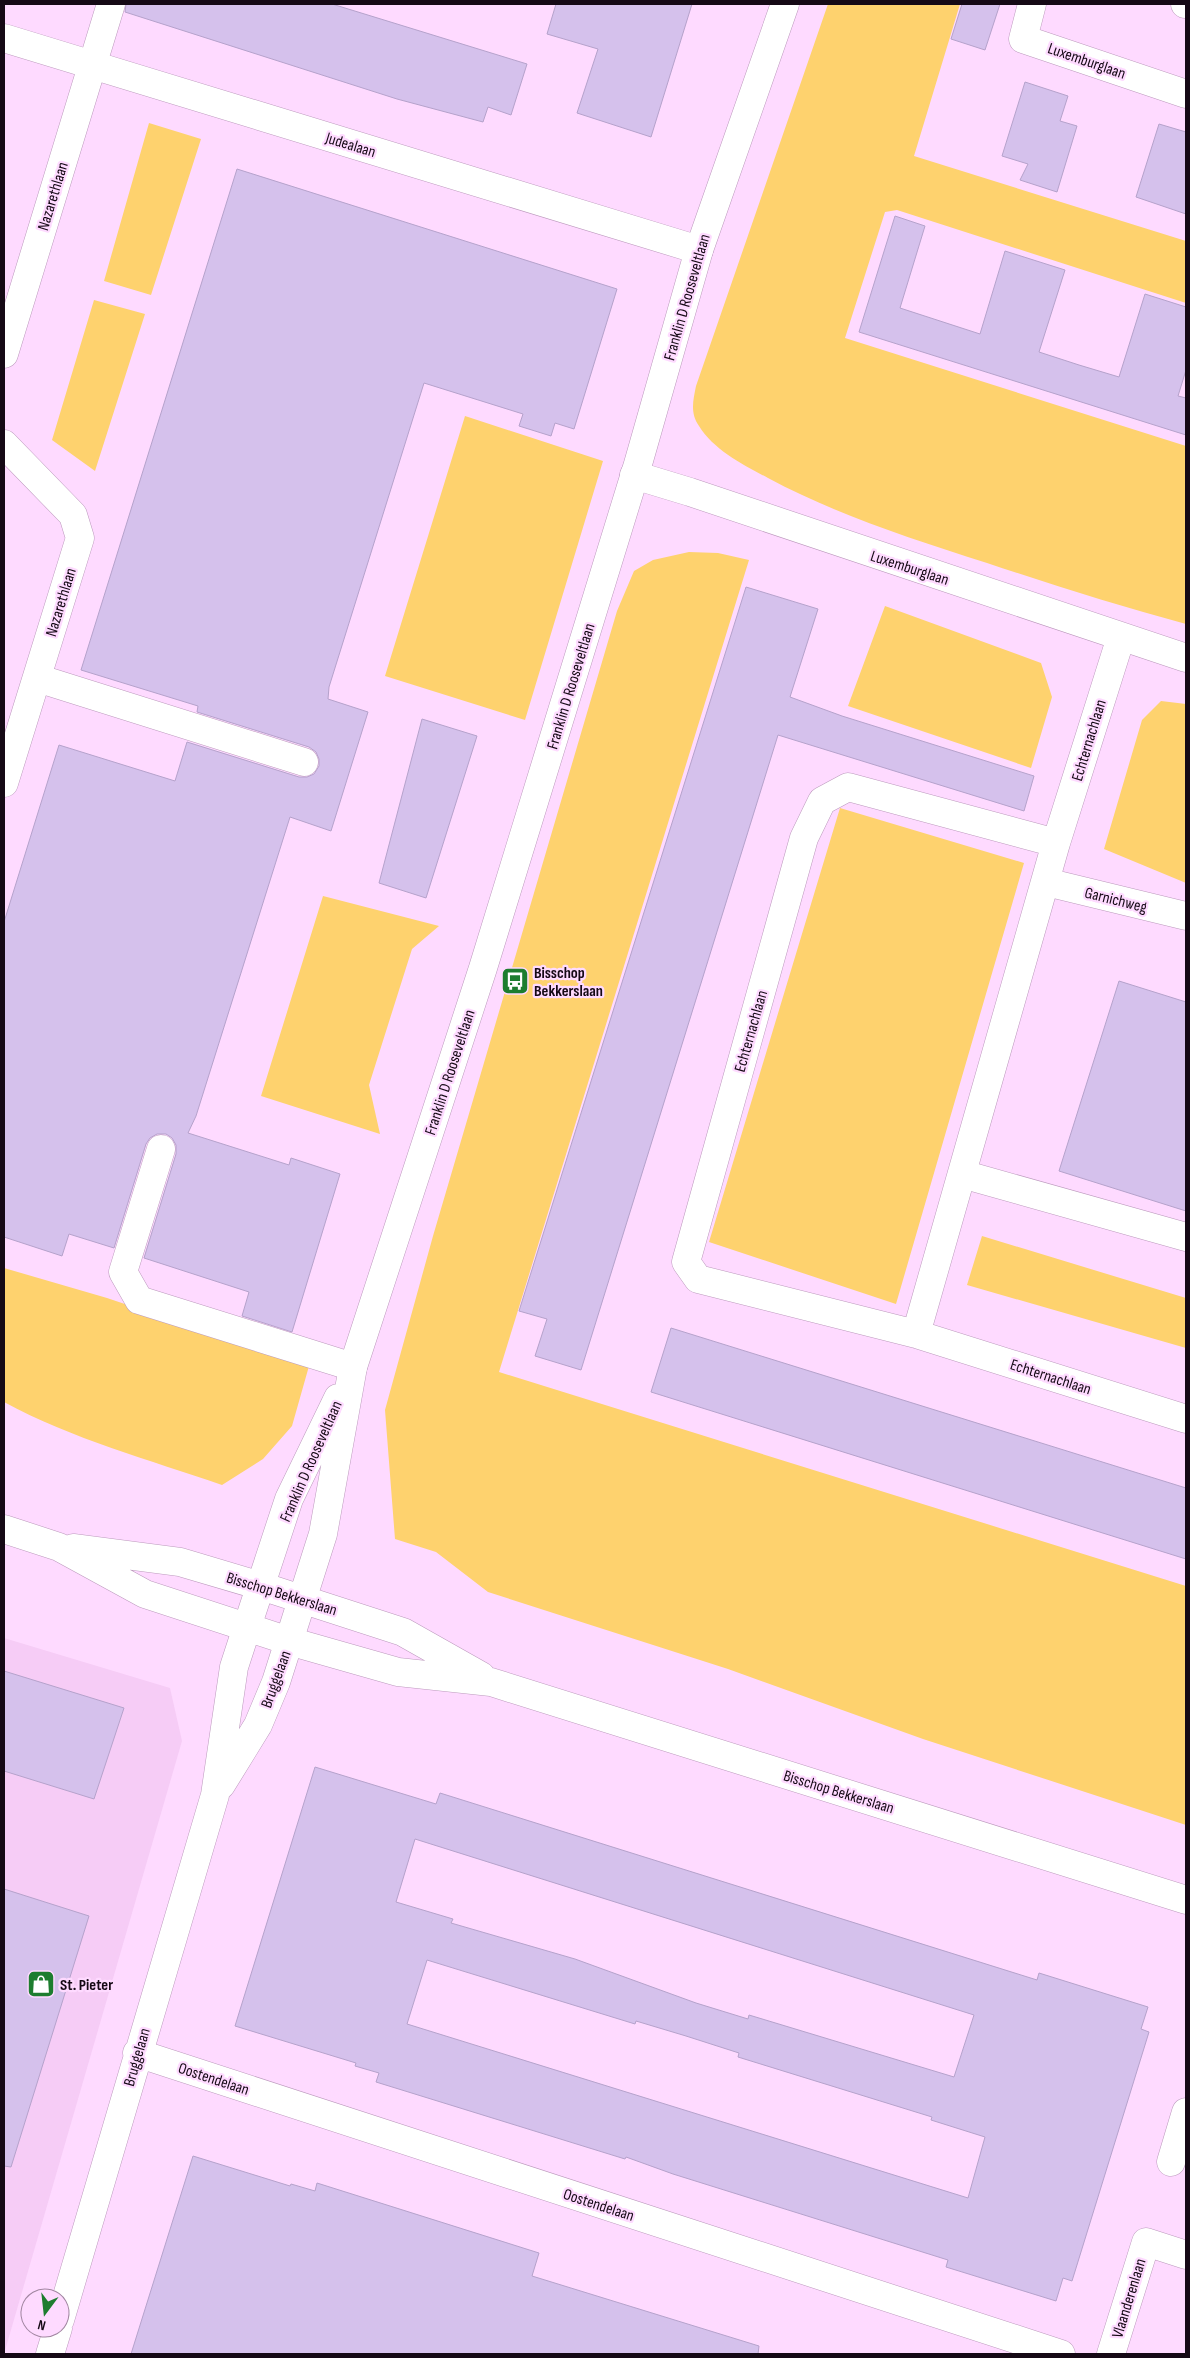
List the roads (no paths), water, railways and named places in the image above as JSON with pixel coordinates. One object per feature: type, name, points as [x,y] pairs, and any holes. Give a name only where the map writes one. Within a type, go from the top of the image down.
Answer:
[{"type":"street","name":"Nazarethlaan","points":[[4,354],[111,4]]},
{"type":"street","name":"Franklin D Rooseveltlaan","points":[[247,1627],[289,1499],[353,1367],[483,968],[634,476],[699,250],[785,4]]},
{"type":"street","name":"Luxemburglaan","points":[[1032,4],[1023,39],[1186,94]]},
{"type":"street","name":"Judealaan","points":[[4,38],[699,250]]},
{"type":"street","name":"Nazarethlaan","points":[[4,444],[73,515],[80,538],[4,783]]},
{"type":"street","name":"Luxemburglaan","points":[[634,476],[690,492],[1186,658]]},
{"type":"street","name":"Echternachlaan","points":[[916,1334],[1056,843],[1121,637]]},
{"type":"street","points":[[37,678],[304,762]]},
{"type":"street","name":"Echternachlaan","points":[[1056,843],[848,787],[822,801],[804,838],[686,1262],[698,1280],[916,1334],[1186,1418]]},
{"type":"street","name":"Garnichweg","points":[[1046,882],[1186,916]]},
{"type":"street","points":[[161,1150],[123,1272],[139,1300],[353,1367]]},
{"type":"street","points":[[962,1174],[1186,1238]]},
{"type":"street","name":"Franklin D Rooseveltlaan","points":[[289,1640],[323,1534],[353,1367]]},
{"type":"street","name":"Bisschop Bekkerslaan","points":[[4,1529],[59,1547],[145,1594],[247,1627],[398,1672],[491,1682],[1186,1900]]},
{"type":"street","name":"Bisschop Bekkerslaan","points":[[59,1547],[153,1557],[180,1562],[302,1599],[403,1632],[491,1682]]},
{"type":"street","name":"Bruggelaan","points":[[69,2288],[137,2053],[215,1795],[234,1667],[247,1627]]},
{"type":"street","name":"Bruggelaan","points":[[215,1795],[258,1725],[276,1682],[289,1640]]},
{"type":"street","name":"Oostendelaan","points":[[137,2053],[1061,2354]]},
{"type":"street","points":[[1171,2162],[1186,2112]]},
{"type":"street","name":"Vlaanderenlaan","points":[[1111,2354],[1146,2242],[1186,2255]]},
{"type":"street","points":[[50,2354],[55,2338]]},
{"type":"place","name":"Bisschop Bekkerslaan","points":[[515,981]]},
{"type":"place","name":"St. Pieter","points":[[41,1984]]}]
